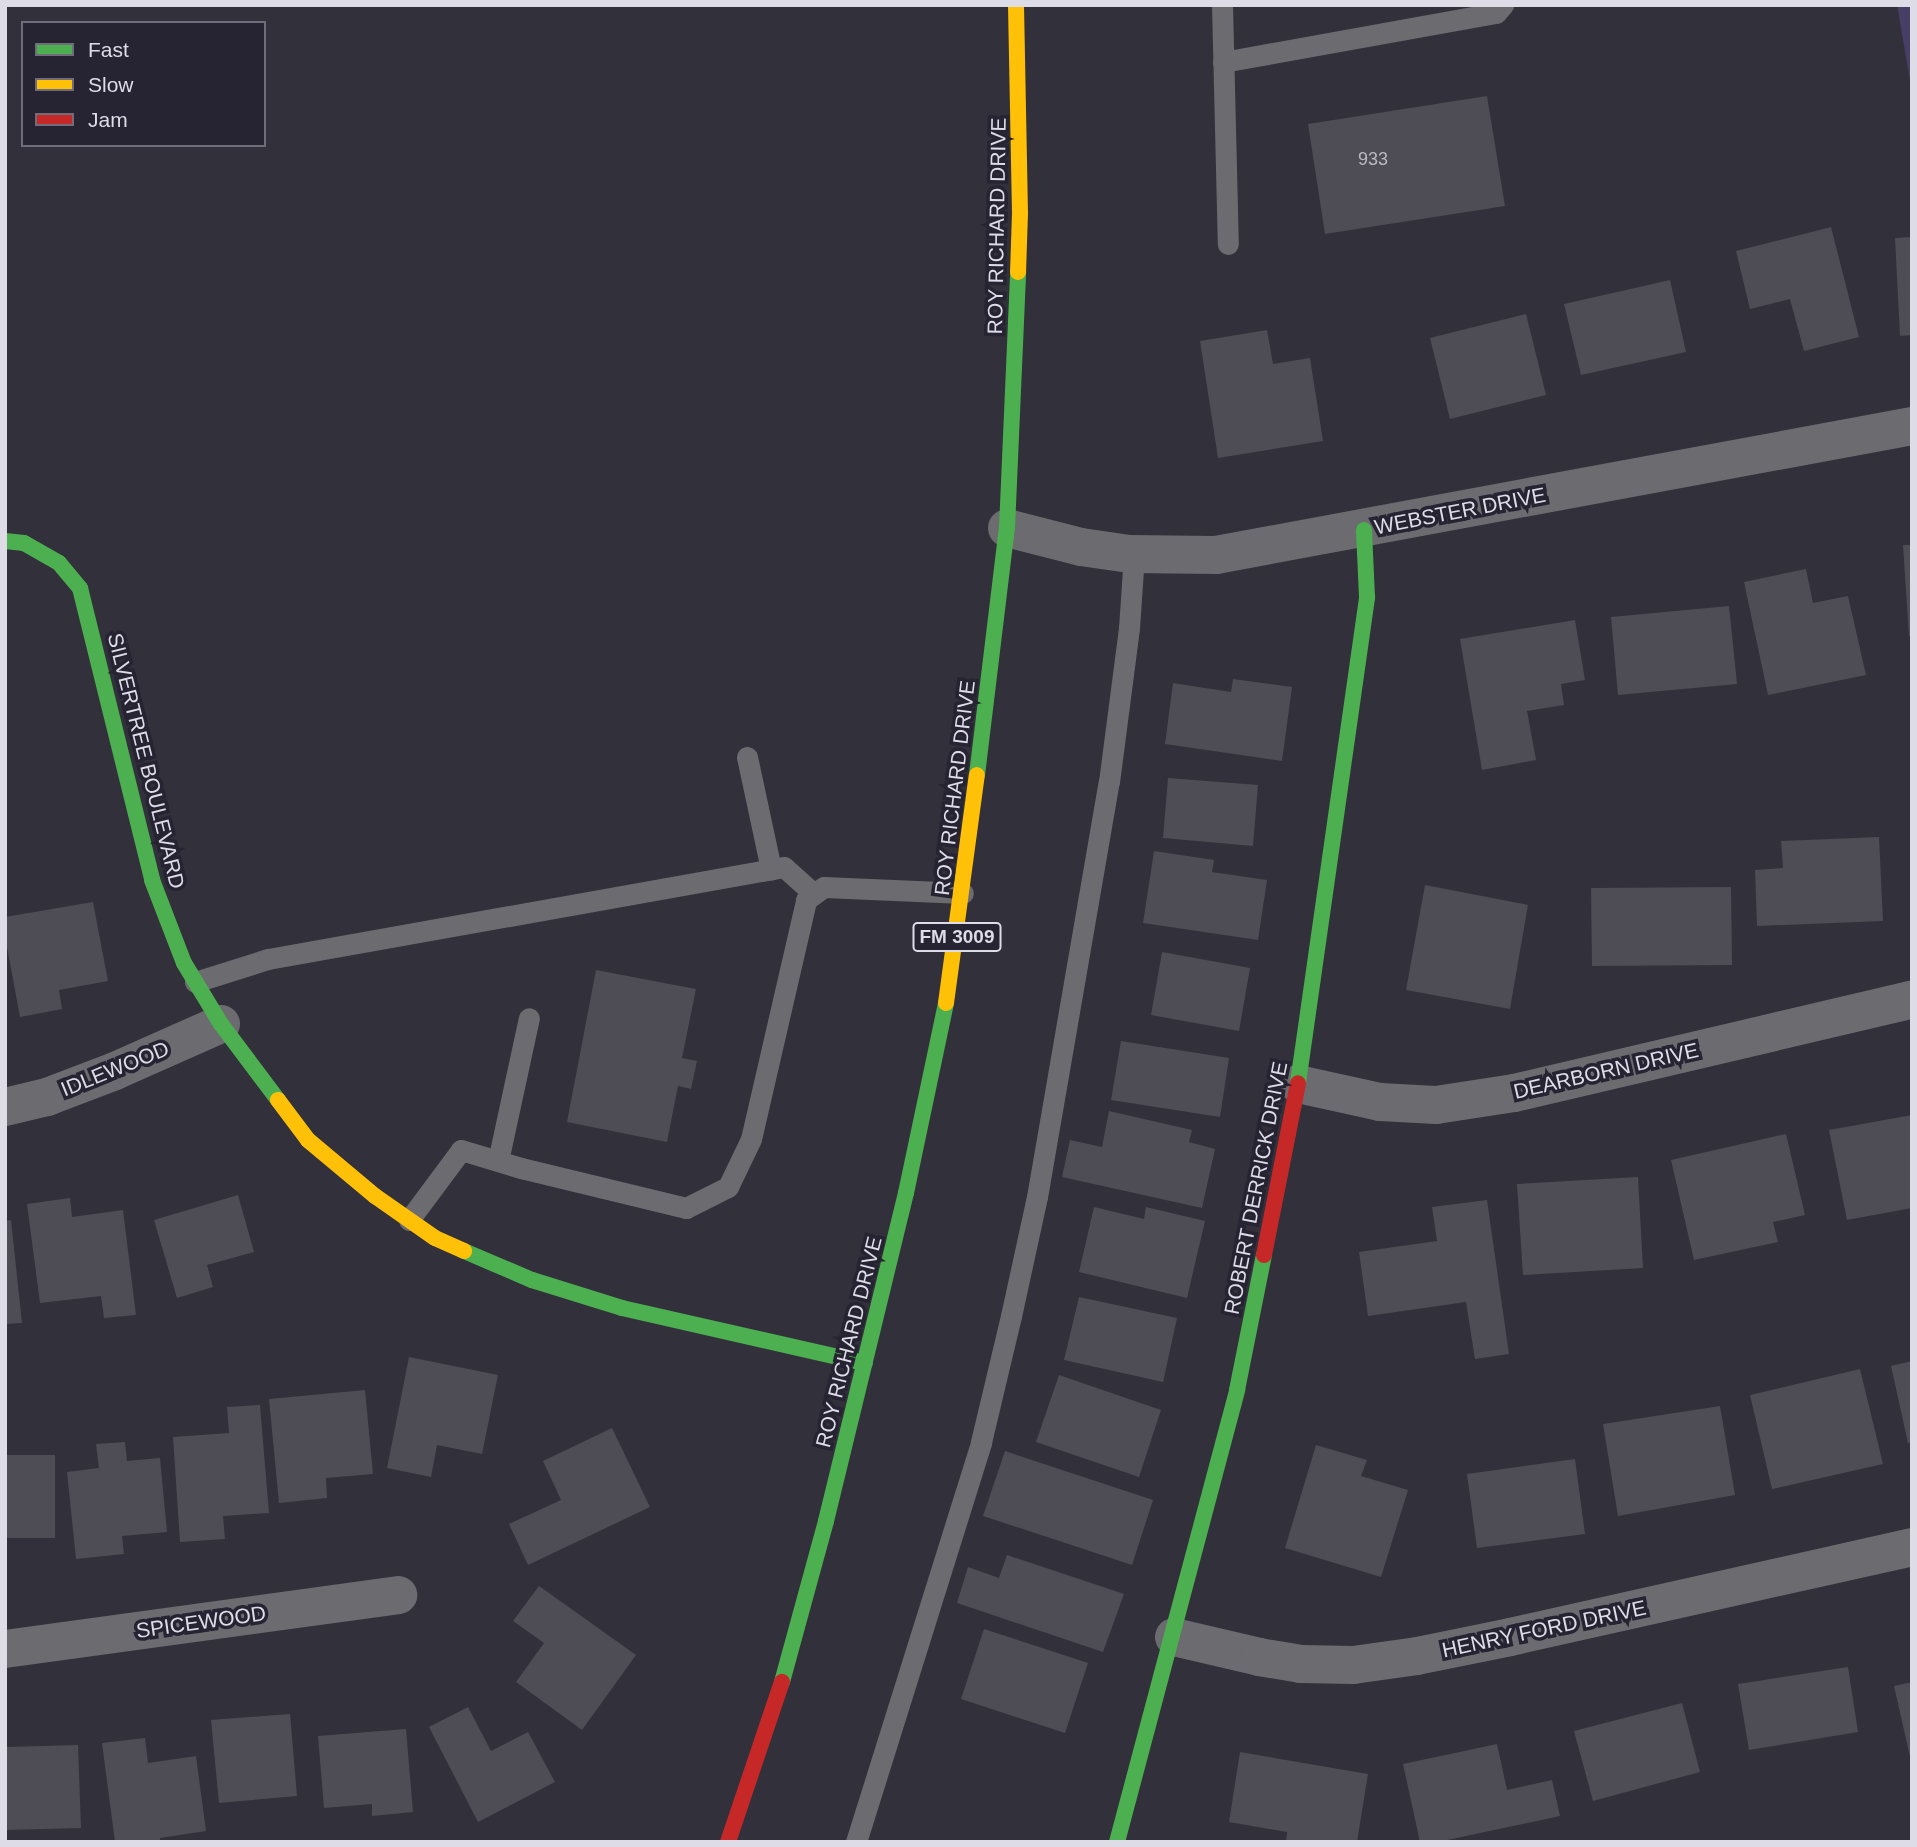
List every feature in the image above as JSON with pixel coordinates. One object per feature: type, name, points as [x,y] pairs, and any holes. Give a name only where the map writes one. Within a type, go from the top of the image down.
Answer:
[{"type":"street","name":"ROY RICHARD DRIVE","points":[[728,1842],[785,1672],[906,1193],[949,989],[1007,528],[1020,227],[1016,5]]},
{"type":"street","name":"WEBSTER DRIVE","points":[[1007,528],[1081,547],[1134,554],[1216,555],[1364,530],[1912,426]]},
{"type":"street","name":"ROBERT DERRICK DRIVE","points":[[1117,1842],[1174,1637],[1243,1364],[1298,1084],[1367,597],[1364,530]]},
{"type":"street","name":"SILVERTREE BOULEVARD","points":[[5,541],[23,543],[60,563],[80,588],[152,880],[184,963],[221,1024],[308,1140],[374,1196],[435,1238],[532,1279],[622,1308],[865,1363]]},
{"type":"street","name":"DEARBORN DRIVE","points":[[1298,1084],[1380,1102],[1436,1105],[1514,1093],[1912,1000]]},
{"type":"street","name":"IDLEWOOD","points":[[5,1107],[47,1097],[115,1071],[221,1024]]},
{"type":"street","name":"HENRY FORD DRIVE","points":[[1174,1637],[1301,1664],[1353,1665],[1417,1656],[1510,1637],[1912,1547]]},
{"type":"street","name":"SPICEWOOD","points":[[5,1649],[398,1595]]},
{"type":"lane","points":[[1222,5],[1227,244]]},
{"type":"lane","points":[[1223,62],[1496,13],[1503,5]]},
{"type":"lane","points":[[856,1842],[981,1442],[1037,1196],[1109,782],[1129,628],[1134,554]]},
{"type":"lane","points":[[747,757],[771,869]]},
{"type":"lane","points":[[195,982],[268,959],[784,867],[814,894]]},
{"type":"lane","points":[[409,1220],[461,1150],[685,1208],[728,1187],[751,1139],[806,900],[824,887],[963,894]]},
{"type":"lane","points":[[498,1161],[528,1018]]},
{"type":"shaded area","points":[[1897,5],[1912,5],[1912,92]]},
{"type":"building","points":[[1487,96],[1505,206],[1325,234],[1308,124]]},
{"type":"building","points":[[1831,227],[1859,337],[1804,351],[1790,299],[1750,309],[1736,251]]},
{"type":"building","points":[[1912,237],[1912,335],[1900,336],[1895,238]]},
{"type":"building","points":[[1670,280],[1686,352],[1581,375],[1564,304]]},
{"type":"building","points":[[1526,314],[1546,395],[1450,419],[1430,338]]},
{"type":"building","points":[[1267,330],[1273,364],[1310,358],[1323,441],[1218,458],[1200,341]]},
{"type":"building","points":[[1903,545],[1912,545],[1912,636],[1909,636]]},
{"type":"building","points":[[1806,569],[1813,603],[1848,596],[1866,675],[1768,695],[1744,582]]},
{"type":"building","points":[[1729,606],[1737,684],[1618,695],[1611,617]]},
{"type":"building","points":[[1575,620],[1585,680],[1561,684],[1564,705],[1527,711],[1536,760],[1482,770],[1460,639]]},
{"type":"building","points":[[1233,679],[1292,687],[1282,761],[1165,744],[1173,683],[1231,692]]},
{"type":"building","points":[[1168,778],[1258,785],[1253,846],[1163,838]]},
{"type":"building","points":[[1879,837],[1883,921],[1757,926],[1755,870],[1783,868],[1781,841]]},
{"type":"building","points":[[1154,851],[1214,860],[1212,872],[1267,880],[1258,940],[1143,923]]},
{"type":"building","points":[[1425,885],[1528,905],[1510,1009],[1406,990]]},
{"type":"building","points":[[1731,887],[1732,965],[1592,966],[1591,888]]},
{"type":"building","points":[[93,902],[108,981],[59,990],[62,1009],[20,1017],[5,936],[5,917]]},
{"type":"building","points":[[1162,952],[1250,968],[1239,1031],[1151,1015]]},
{"type":"building","points":[[596,970],[696,989],[682,1058],[697,1061],[691,1089],[678,1086],[667,1142],[567,1122]]},
{"type":"building","points":[[1121,1041],[1229,1058],[1220,1117],[1111,1100]]},
{"type":"building","points":[[1109,1111],[1192,1130],[1189,1142],[1215,1149],[1202,1208],[1062,1177],[1070,1140],[1102,1147]]},
{"type":"building","points":[[1912,1115],[1912,1208],[1847,1220],[1829,1130]]},
{"type":"building","points":[[1786,1134],[1805,1215],[1773,1222],[1778,1242],[1694,1260],[1671,1160]]},
{"type":"building","points":[[1638,1177],[1643,1268],[1523,1275],[1517,1184]]},
{"type":"building","points":[[238,1195],[254,1252],[207,1265],[213,1287],[177,1298],[154,1220]]},
{"type":"building","points":[[70,1198],[72,1217],[123,1210],[136,1315],[104,1318],[101,1296],[40,1303],[27,1204]]},
{"type":"building","points":[[1487,1200],[1509,1354],[1475,1359],[1466,1302],[1368,1316],[1359,1252],[1437,1241],[1432,1207]]},
{"type":"building","points":[[1094,1207],[1144,1219],[1146,1207],[1205,1221],[1187,1298],[1079,1272]]},
{"type":"building","points":[[11,1220],[22,1323],[5,1324],[5,1221]]},
{"type":"building","points":[[1079,1297],[1177,1318],[1163,1382],[1064,1360]]},
{"type":"building","points":[[409,1357],[498,1375],[482,1454],[437,1445],[431,1477],[387,1468]]},
{"type":"building","points":[[1912,1361],[1912,1442],[1908,1443],[1891,1366]]},
{"type":"building","points":[[1860,1369],[1883,1464],[1772,1489],[1750,1395]]},
{"type":"building","points":[[1059,1375],[1161,1410],[1139,1477],[1036,1442]]},
{"type":"building","points":[[365,1390],[373,1474],[326,1478],[327,1498],[279,1503],[269,1399]]},
{"type":"building","points":[[260,1405],[269,1513],[223,1516],[225,1539],[180,1542],[173,1437],[229,1433],[227,1407]]},
{"type":"building","points":[[1720,1406],[1735,1495],[1618,1516],[1603,1424]]},
{"type":"building","points":[[612,1428],[650,1507],[528,1565],[509,1524],[561,1500],[543,1461]]},
{"type":"building","points":[[125,1442],[127,1461],[160,1458],[167,1532],[122,1536],[124,1554],[76,1559],[67,1472],[99,1468],[96,1444]]},
{"type":"building","points":[[1316,1445],[1367,1460],[1361,1476],[1408,1490],[1381,1577],[1285,1548]]},
{"type":"building","points":[[1005,1451],[1153,1500],[1132,1565],[983,1516]]},
{"type":"building","points":[[5,1455],[55,1455],[55,1538],[5,1538]]},
{"type":"building","points":[[1575,1459],[1585,1534],[1477,1548],[1467,1474]]},
{"type":"building","points":[[1007,1555],[1124,1594],[1103,1652],[957,1603],[968,1567],[999,1578]]},
{"type":"building","points":[[539,1586],[636,1655],[582,1730],[516,1682],[544,1643],[513,1621]]},
{"type":"building","points":[[984,1629],[1088,1663],[1065,1733],[961,1699]]},
{"type":"building","points":[[1848,1667],[1858,1732],[1749,1750],[1738,1684]]},
{"type":"building","points":[[1912,1682],[1912,1761],[1911,1761],[1894,1686]]},
{"type":"building","points":[[1682,1703],[1700,1772],[1593,1801],[1574,1731]]},
{"type":"building","points":[[468,1707],[491,1751],[528,1732],[555,1782],[478,1822],[429,1727]]},
{"type":"building","points":[[290,1714],[297,1796],[219,1803],[211,1720]]},
{"type":"building","points":[[406,1729],[413,1812],[372,1816],[372,1804],[324,1808],[318,1736]]},
{"type":"building","points":[[145,1738],[148,1763],[196,1756],[206,1831],[160,1838],[160,1842],[115,1842],[102,1743]]},
{"type":"building","points":[[1497,1744],[1507,1790],[1552,1780],[1560,1816],[1438,1842],[1420,1842],[1403,1764]]},
{"type":"building","points":[[78,1745],[81,1828],[6,1830],[5,1747]]},
{"type":"building","points":[[1240,1752],[1368,1774],[1357,1842],[1286,1842],[1287,1832],[1229,1822]]},
{"type":"traffic: fast","points":[[977,775],[1007,528],[1018,272]]},
{"type":"traffic: fast","points":[[1298,1083],[1367,597],[1364,530]]},
{"type":"traffic: fast","points":[[5,541],[24,543],[59,563],[80,588],[152,880],[184,963],[221,1024],[278,1100]]},
{"type":"traffic: fast","points":[[782,1682],[826,1521],[906,1193],[946,1003]]},
{"type":"traffic: fast","points":[[464,1251],[532,1280],[622,1308],[865,1363]]},
{"type":"traffic: fast","points":[[1117,1842],[1237,1390],[1264,1255]]},
{"type":"traffic: slow","points":[[1016,5],[1020,213],[1018,272]]},
{"type":"traffic: slow","points":[[946,1003],[977,775]]},
{"type":"traffic: slow","points":[[278,1100],[308,1140],[375,1196],[435,1238],[464,1251]]},
{"type":"traffic: jam","points":[[1264,1255],[1298,1083]]},
{"type":"traffic: jam","points":[[728,1842],[782,1682]]}]
